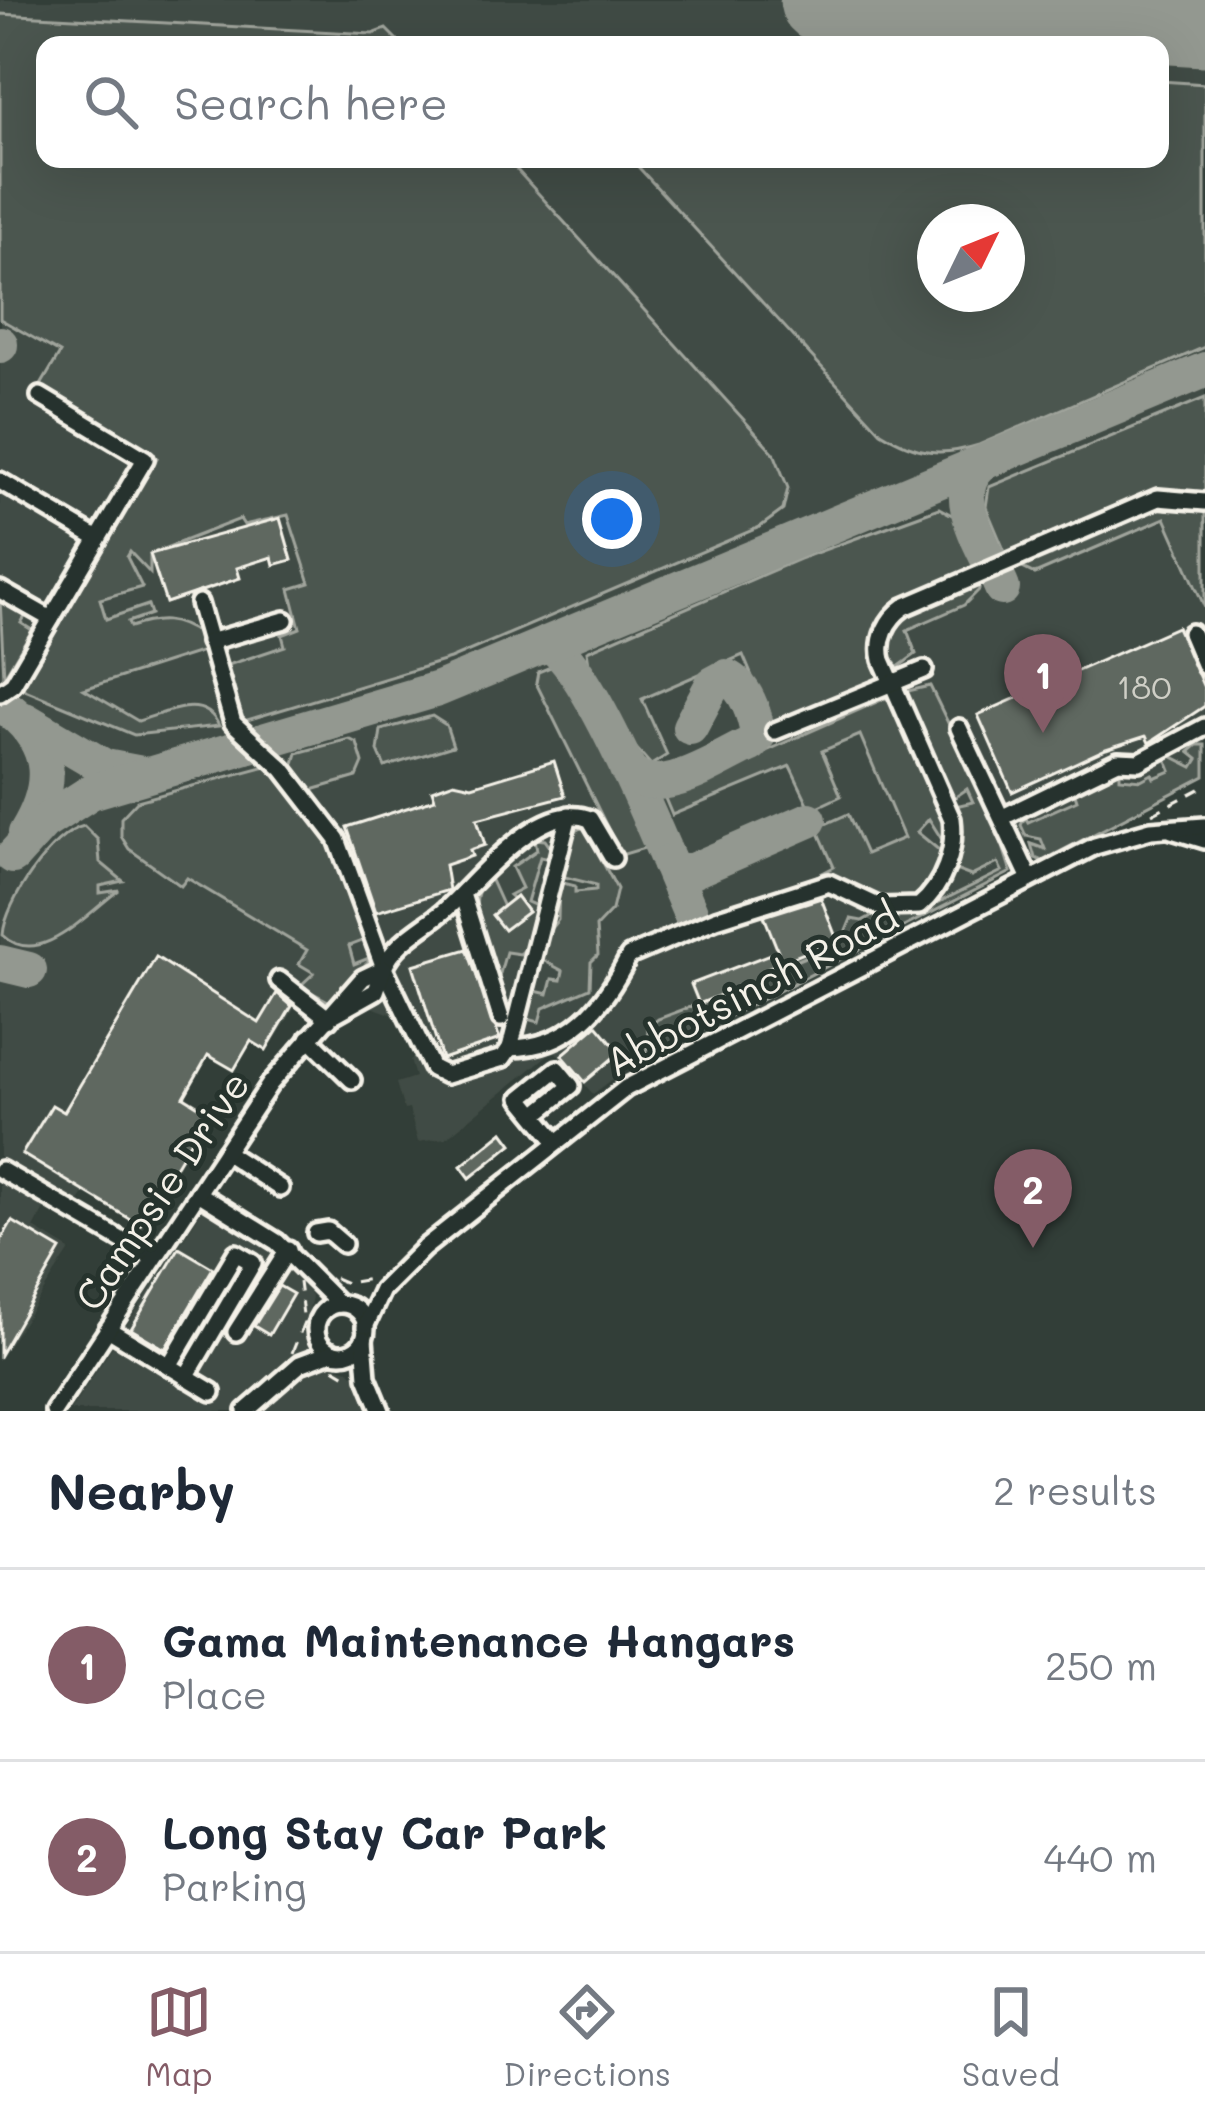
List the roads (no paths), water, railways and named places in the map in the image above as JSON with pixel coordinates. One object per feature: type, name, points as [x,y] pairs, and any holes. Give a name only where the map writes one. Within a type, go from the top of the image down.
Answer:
[{"type":"street","points":[[0,693],[13,684],[145,459],[40,396]]},
{"type":"street","points":[[0,482],[98,538]]},
{"type":"street","points":[[510,1048],[536,1048],[604,1005],[628,956],[716,919],[819,884],[901,911],[930,897],[950,852],[952,819],[892,684],[881,644],[892,617],[904,607],[1157,499],[1205,502]]},
{"type":"street","points":[[0,590],[51,619]]},
{"type":"street","points":[[199,603],[233,723],[283,770],[337,839],[384,968],[432,1068],[446,1075],[468,1070],[503,1058],[510,1048],[569,815],[580,815],[598,826],[614,858]]},
{"type":"street","points":[[209,642],[285,620]]},
{"type":"street","points":[[1191,634],[1205,666]]},
{"type":"street","points":[[775,731],[924,670]]},
{"type":"street","points":[[1003,817],[1118,761],[1139,762],[1205,727]]},
{"type":"street","points":[[958,728],[1030,879]]},
{"type":"street","name":"Campsie Drive","points":[[54,1411],[225,1152],[309,1038],[363,978],[384,968],[389,954],[462,893],[483,868],[527,835],[569,815]]},
{"type":"street","name":"Abbotsinch Road","points":[[364,1333],[382,1290],[424,1248],[556,1141],[665,1066],[1030,879],[1126,837],[1205,826]]},
{"type":"street","points":[[1172,830],[1205,840]]},
{"type":"street","points":[[462,893],[501,1018]]},
{"type":"street","points":[[279,980],[332,1016]]},
{"type":"street","points":[[309,1038],[352,1080]]},
{"type":"street","points":[[535,1115],[556,1141]]},
{"type":"street","points":[[225,1152],[280,1188]]},
{"type":"street","points":[[1,1169],[154,1259]]},
{"type":"street","points":[[198,1192],[291,1253],[343,1305],[360,1313],[363,1383]]},
{"type":"street","points":[[241,1248],[253,1226]]},
{"type":"street","points":[[236,1332],[291,1253],[316,1233]]},
{"type":"street","points":[[169,1366],[236,1253],[253,1263],[186,1377]]},
{"type":"street","points":[[246,1411],[300,1364],[317,1335],[320,1316],[309,1275]]},
{"type":"street","name":"Abbotsinch Road","points":[[343,1305],[382,1290]]},
{"type":"street","points":[[320,1316],[343,1305]]},
{"type":"street","points":[[108,1329],[212,1392]]},
{"type":"street","points":[[300,1364],[356,1348],[364,1333]]},
{"type":"street","points":[[317,1335],[363,1383],[381,1411]]},
{"type":"place","name":"Gama Maintenance Hangars","points":[[1043,733]]},
{"type":"place","name":"Long Stay Car Park","points":[[1033,1248]]}]
